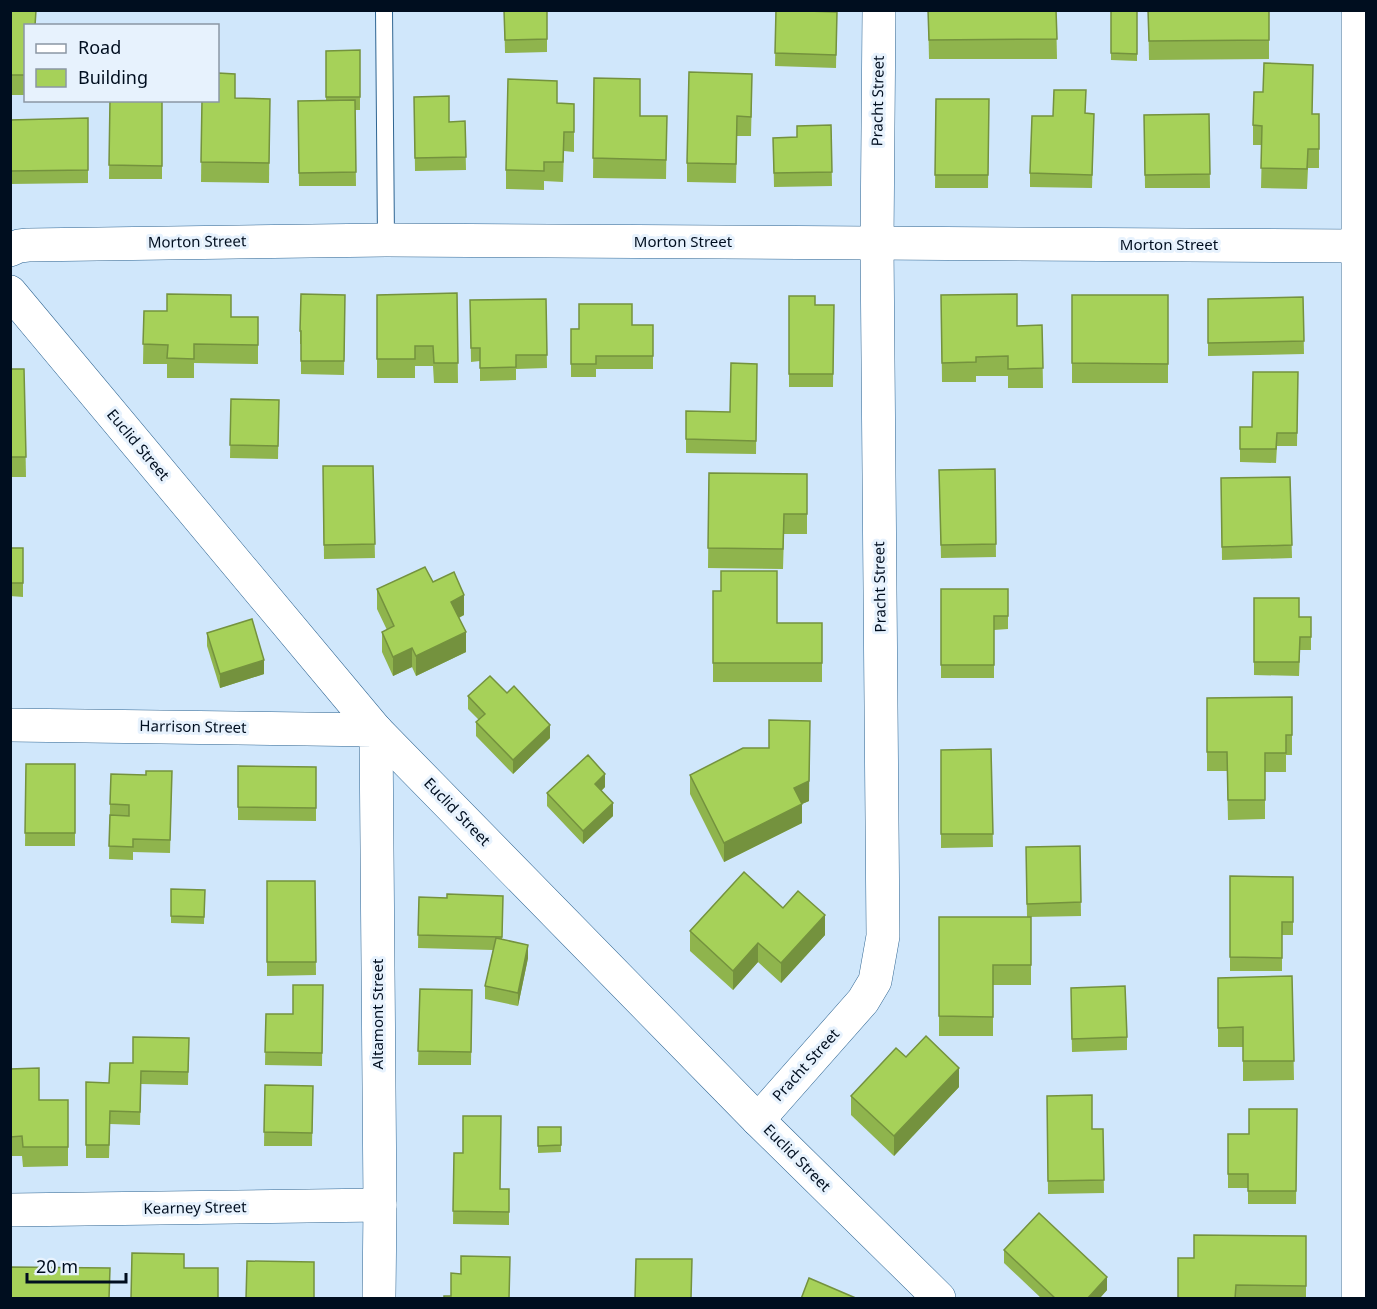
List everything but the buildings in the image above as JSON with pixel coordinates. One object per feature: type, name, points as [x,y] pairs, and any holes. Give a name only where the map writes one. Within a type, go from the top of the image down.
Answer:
[{"type":"street","name":"Pracht Street","points":[[758,1120],[863,1001],[875,981],[883,936],[877,244],[879,10]]},
{"type":"street","points":[[1358,10],[1358,246],[1362,385],[1358,1299]]},
{"type":"street","name":"Morton Street","points":[[10,250],[28,244],[386,240],[1358,246]]},
{"type":"street","name":"Euclid Street","points":[[10,292],[376,730],[758,1120],[939,1299]]},
{"type":"street","name":"Harrison Street","points":[[10,725],[376,730]]},
{"type":"street","name":"Altamont Street","points":[[376,730],[379,1299]]},
{"type":"street","name":"Kearney Street","points":[[10,1210],[380,1205]]},
{"type":"lane","points":[[384,10],[386,240]]}]
